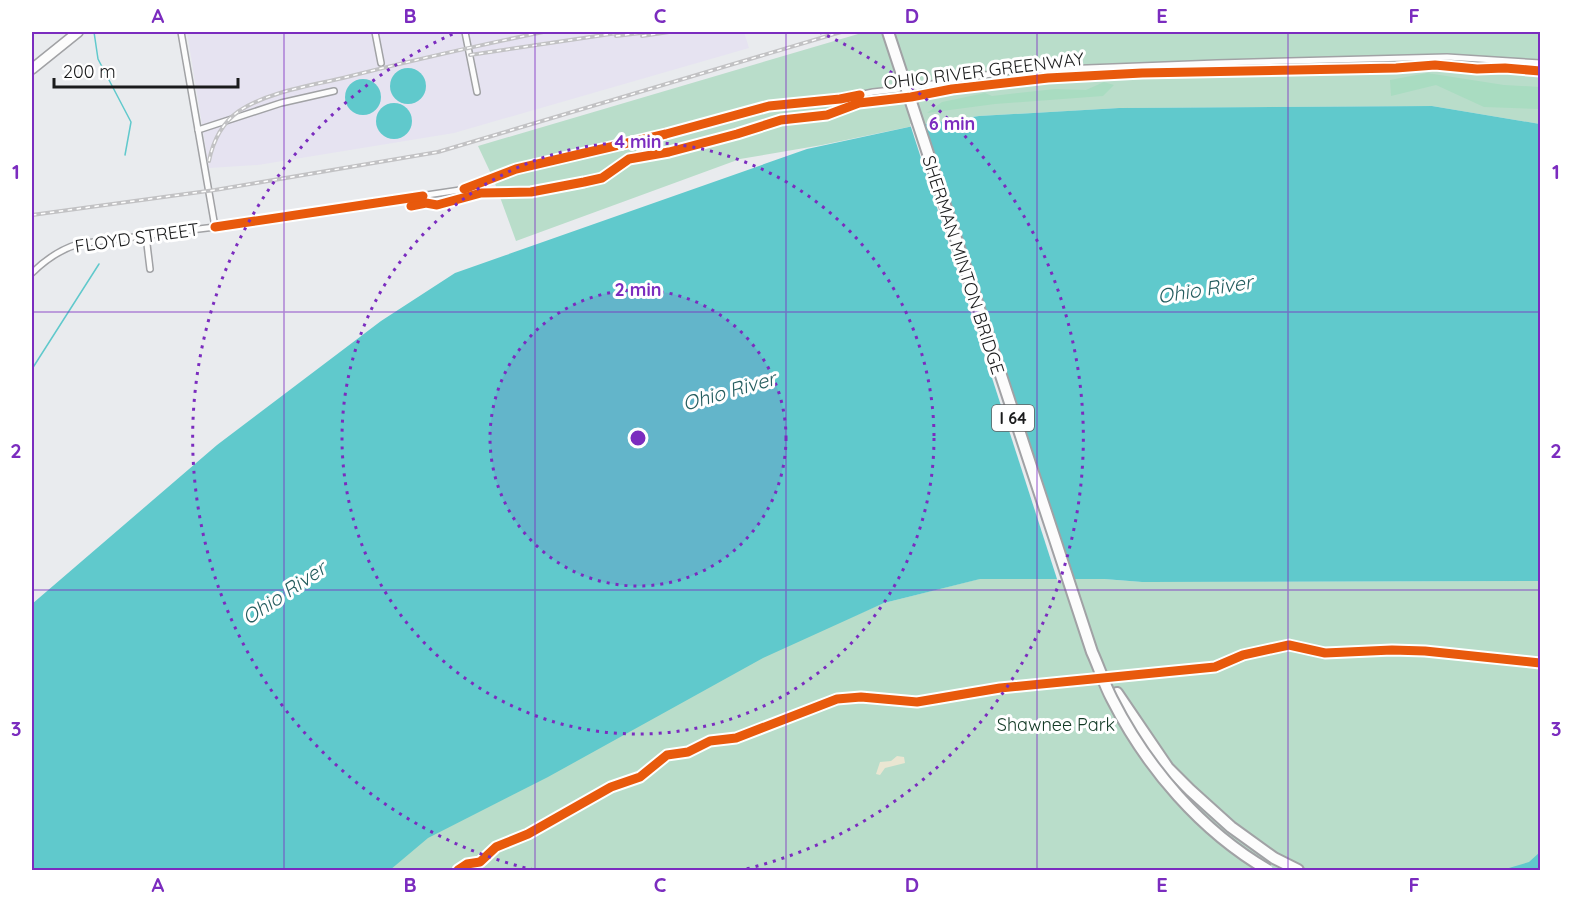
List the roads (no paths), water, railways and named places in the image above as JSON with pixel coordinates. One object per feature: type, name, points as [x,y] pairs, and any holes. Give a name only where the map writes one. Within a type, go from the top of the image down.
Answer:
[{"type":"highway","name":"SHERMAN MINTON BRIDGE","points":[[888,32],[1064,580],[1106,695],[1141,755],[1168,790],[1219,840],[1260,870]]},
{"type":"highway","name":"SHERMAN MINTON BRIDGE","points":[[888,32],[1064,576],[1091,646],[1125,707],[1168,768],[1231,827],[1274,858],[1298,870]]},
{"type":"highway","points":[[888,32],[1092,652],[1112,699],[1148,759],[1180,798],[1235,848],[1268,870]]},
{"type":"main road","points":[[32,69],[77,32]]},
{"type":"street","points":[[181,32],[198,130],[281,103],[334,91]]},
{"type":"street","points":[[375,32],[381,63]]},
{"type":"street","points":[[465,32],[477,92]]},
{"type":"street","points":[[420,196],[460,190],[516,169],[666,134],[769,106],[840,99],[1000,72],[1448,57],[1540,63]]},
{"type":"street","points":[[1195,71],[1200,64]]},
{"type":"street","name":"FLOYD STREET","points":[[32,273],[47,258],[62,249],[78,244],[215,227],[198,130]]},
{"type":"street","points":[[146,236],[150,269]]},
{"type":"water","points":[[408,68],[420,74],[426,86],[420,98],[408,104],[396,98],[390,86],[396,74]]},
{"type":"water","points":[[363,79],[375,85],[381,97],[375,109],[363,115],[351,109],[345,97],[351,85]]},
{"type":"water","points":[[394,103],[406,109],[412,121],[406,133],[394,139],[382,133],[376,121],[382,109]]},
{"type":"water","name":"Ohio River","points":[[1432,106],[1540,124],[1540,581],[1142,582],[1104,579],[980,579],[884,603],[763,658],[548,777],[428,838],[390,870],[32,870],[32,604],[217,445],[381,321],[455,273],[807,149],[918,125],[979,116],[1119,108]]},
{"type":"water","points":[[1540,852],[1540,870],[1502,870],[1529,862]]},
{"type":"waterway","points":[[94,32],[98,59],[131,122],[125,155]]},
{"type":"waterway","points":[[32,369],[99,264]]},
{"type":"railway","points":[[209,161],[213,146],[223,127],[239,111],[250,104],[303,87],[543,32]]},
{"type":"railway","points":[[470,55],[624,32]]},
{"type":"railway","points":[[616,36],[649,32]]},
{"type":"railway","points":[[642,36],[669,32]]},
{"type":"railway","points":[[32,215],[215,190],[438,152],[841,32]]},
{"type":"park label","name":"Shawnee Park","points":[[1056,725]]}]
